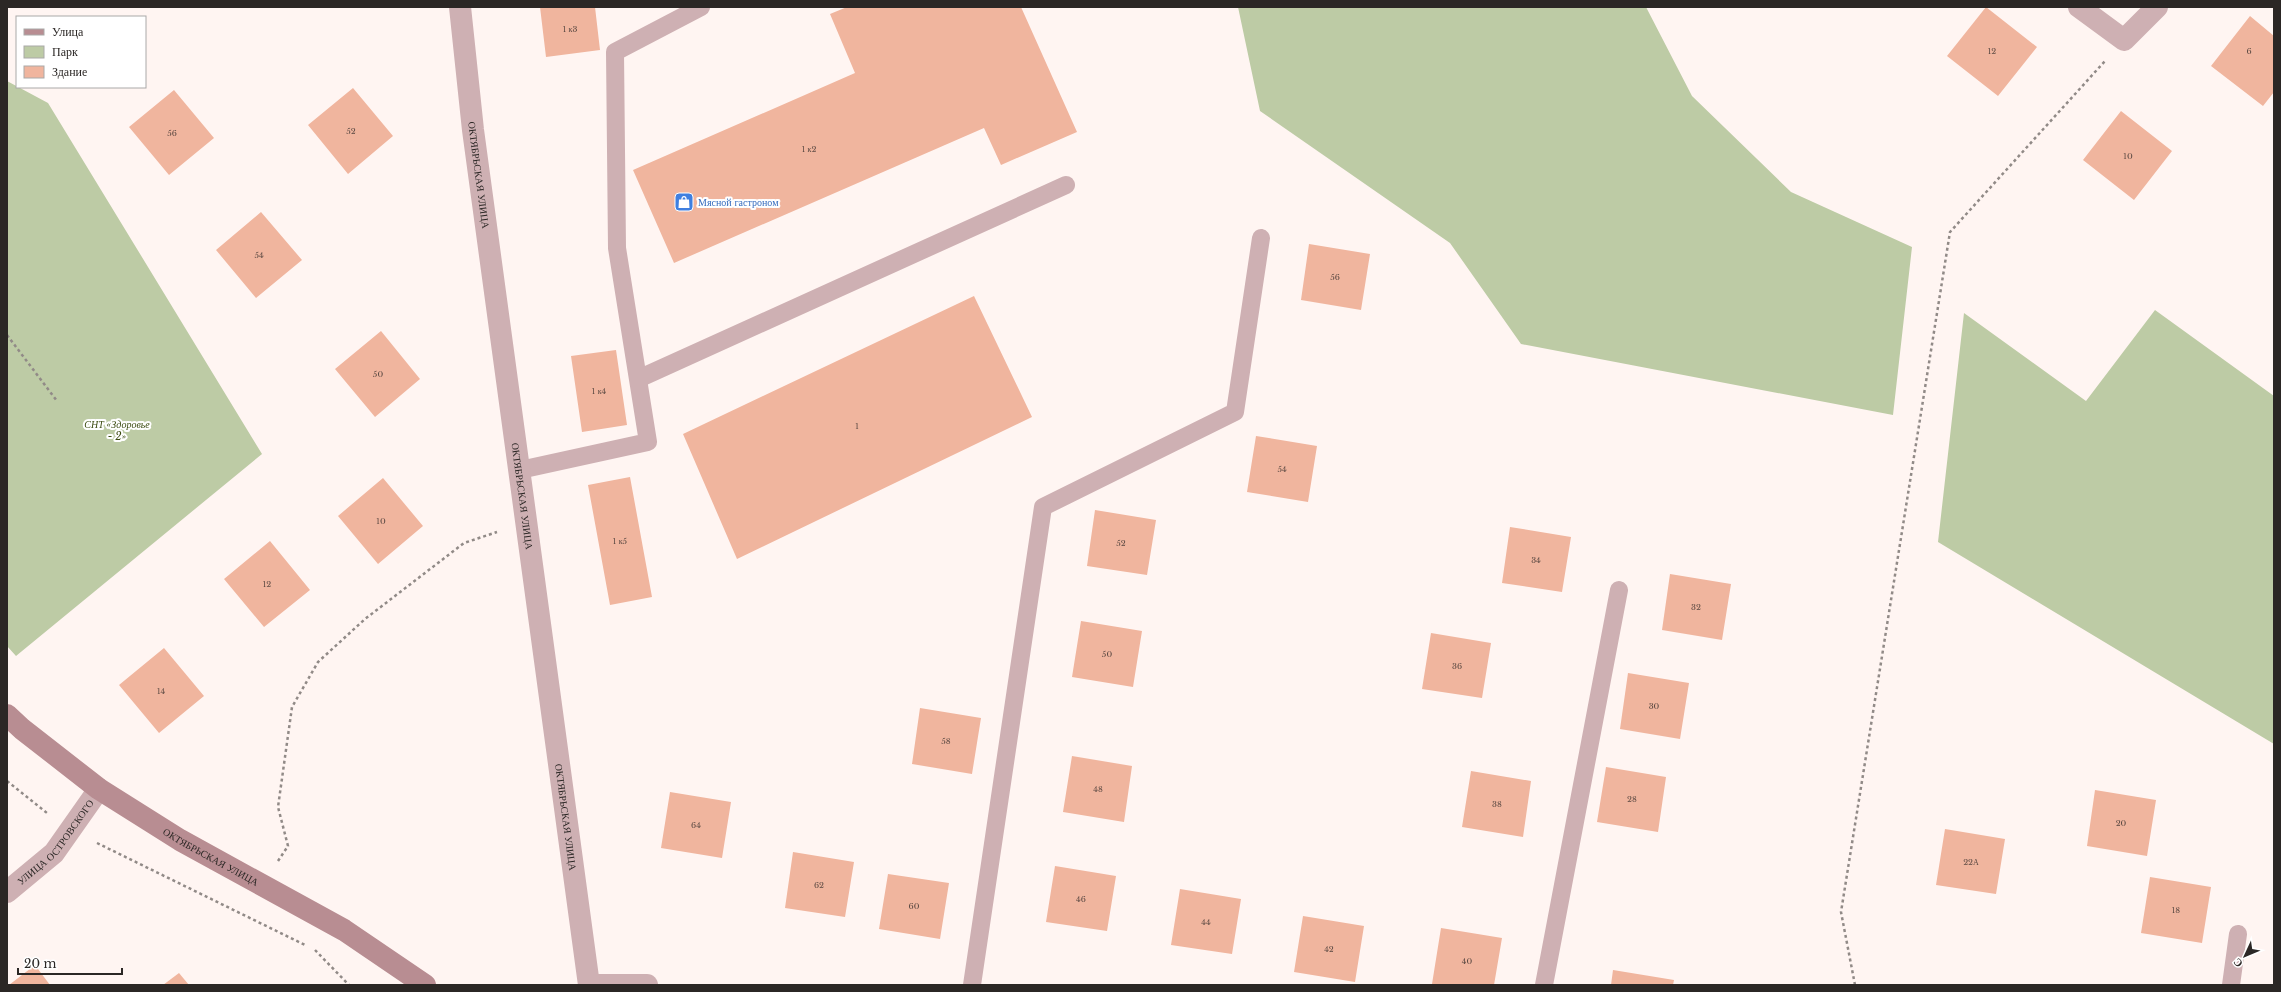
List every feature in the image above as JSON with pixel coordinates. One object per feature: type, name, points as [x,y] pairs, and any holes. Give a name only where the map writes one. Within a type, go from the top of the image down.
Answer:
[{"type":"main road","name":"ОКТЯБРЬСКАЯ УЛИЦА","points":[[7,715],[22,729],[99,789],[180,840],[344,930],[425,985]]},
{"type":"street","name":"ОКТЯБРЬСКАЯ УЛИЦА","points":[[460,7],[474,130],[589,985]]},
{"type":"street","points":[[2079,7],[2124,40],[2157,7]]},
{"type":"street","name":"УЛИЦА ОСТРОВСКОГО","points":[[7,892],[54,853],[99,789]]},
{"type":"street","points":[[589,985],[647,985]]},
{"type":"lane","points":[[520,470],[648,442],[617,248],[615,52],[701,7]]},
{"type":"lane","points":[[638,379],[1066,185]]},
{"type":"lane","points":[[972,985],[1043,507],[1235,412],[1261,238]]},
{"type":"lane","points":[[1544,985],[1619,590]]},
{"type":"lane","points":[[2231,985],[2238,934]]},
{"type":"path","points":[[1854,985],[1841,912],[1950,232],[2124,40]]},
{"type":"path","points":[[7,335],[57,401]]},
{"type":"path","points":[[263,885],[288,846],[278,807],[292,707],[318,662],[365,619],[464,543],[527,522]]},
{"type":"path","points":[[7,781],[70,830],[316,950],[349,985]]},
{"type":"green space","points":[[1238,7],[1646,7],[1692,96],[1791,192],[1912,247],[1893,415],[1521,344],[1450,243],[1260,111]]},
{"type":"green space","name":"СНТ «Здоровье - 2»","points":[[7,81],[16,86],[16,88],[20,88],[48,103],[262,454],[16,656],[7,646]]},
{"type":"green space","points":[[2155,310],[2274,396],[2274,744],[1938,542],[1964,313],[2086,401]]},
{"type":"building","points":[[540,7],[595,7],[600,50],[546,57]]},
{"type":"building","points":[[847,7],[1021,7],[1077,132],[1001,165],[984,128],[674,263],[633,170],[855,73],[830,14]]},
{"type":"building","points":[[1986,7],[2037,47],[1998,96],[1947,56]]},
{"type":"building","points":[[2250,16],[2274,36],[2274,92],[2263,106],[2211,66]]},
{"type":"building","points":[[353,88],[393,136],[348,174],[308,125]]},
{"type":"building","points":[[174,90],[214,138],[169,175],[129,127]]},
{"type":"building","points":[[2121,111],[2172,151],[2134,200],[2083,160]]},
{"type":"building","points":[[261,212],[302,260],[256,298],[216,250]]},
{"type":"building","points":[[1309,244],[1370,254],[1361,310],[1301,300]]},
{"type":"building","points":[[974,296],[1032,417],[737,559],[683,434]]},
{"type":"building","points":[[381,331],[420,379],[375,417],[335,369]]},
{"type":"building","points":[[616,350],[627,425],[582,432],[571,356]]},
{"type":"building","points":[[1256,436],[1317,446],[1308,502],[1247,492]]},
{"type":"building","points":[[630,477],[652,597],[610,605],[588,485]]},
{"type":"building","points":[[383,478],[423,526],[378,564],[338,516]]},
{"type":"building","points":[[1095,510],[1156,520],[1147,575],[1087,566]]},
{"type":"building","points":[[1510,527],[1571,537],[1562,592],[1502,583]]},
{"type":"building","points":[[270,541],[310,590],[264,627],[224,579]]},
{"type":"building","points":[[1670,574],[1731,584],[1722,640],[1662,630]]},
{"type":"building","points":[[1081,621],[1142,631],[1133,687],[1072,677]]},
{"type":"building","points":[[1431,633],[1491,643],[1482,698],[1422,689]]},
{"type":"building","points":[[164,648],[204,696],[159,733],[119,685]]},
{"type":"building","points":[[1628,673],[1689,683],[1680,739],[1620,729]]},
{"type":"building","points":[[920,708],[981,718],[972,774],[912,764]]},
{"type":"building","points":[[1072,756],[1132,766],[1124,822],[1063,812]]},
{"type":"building","points":[[1606,767],[1666,777],[1658,832],[1597,822]]},
{"type":"building","points":[[1471,771],[1531,781],[1523,837],[1462,827]]},
{"type":"building","points":[[2095,790],[2156,800],[2147,856],[2087,846]]},
{"type":"building","points":[[670,792],[731,802],[722,858],[661,848]]},
{"type":"building","points":[[1945,829],[2005,839],[1996,894],[1936,885]]},
{"type":"building","points":[[793,852],[854,862],[845,917],[785,908]]},
{"type":"building","points":[[1055,866],[1116,876],[1107,931],[1046,922]]},
{"type":"building","points":[[888,874],[949,883],[940,939],[879,929]]},
{"type":"building","points":[[2150,877],[2211,887],[2202,943],[2141,933]]},
{"type":"building","points":[[1180,889],[1241,899],[1232,954],[1171,945]]},
{"type":"building","points":[[1303,916],[1364,926],[1355,982],[1294,972]]},
{"type":"building","points":[[1441,928],[1502,938],[1494,985],[1432,984]]},
{"type":"building","points":[[35,965],[50,985],[9,985]]},
{"type":"building","points":[[1613,970],[1674,980],[1673,985],[1611,985]]},
{"type":"building","points":[[179,973],[189,985],[163,985]]},
{"type":"place","name":"Мясной гастроном","points":[[684,202]]}]
